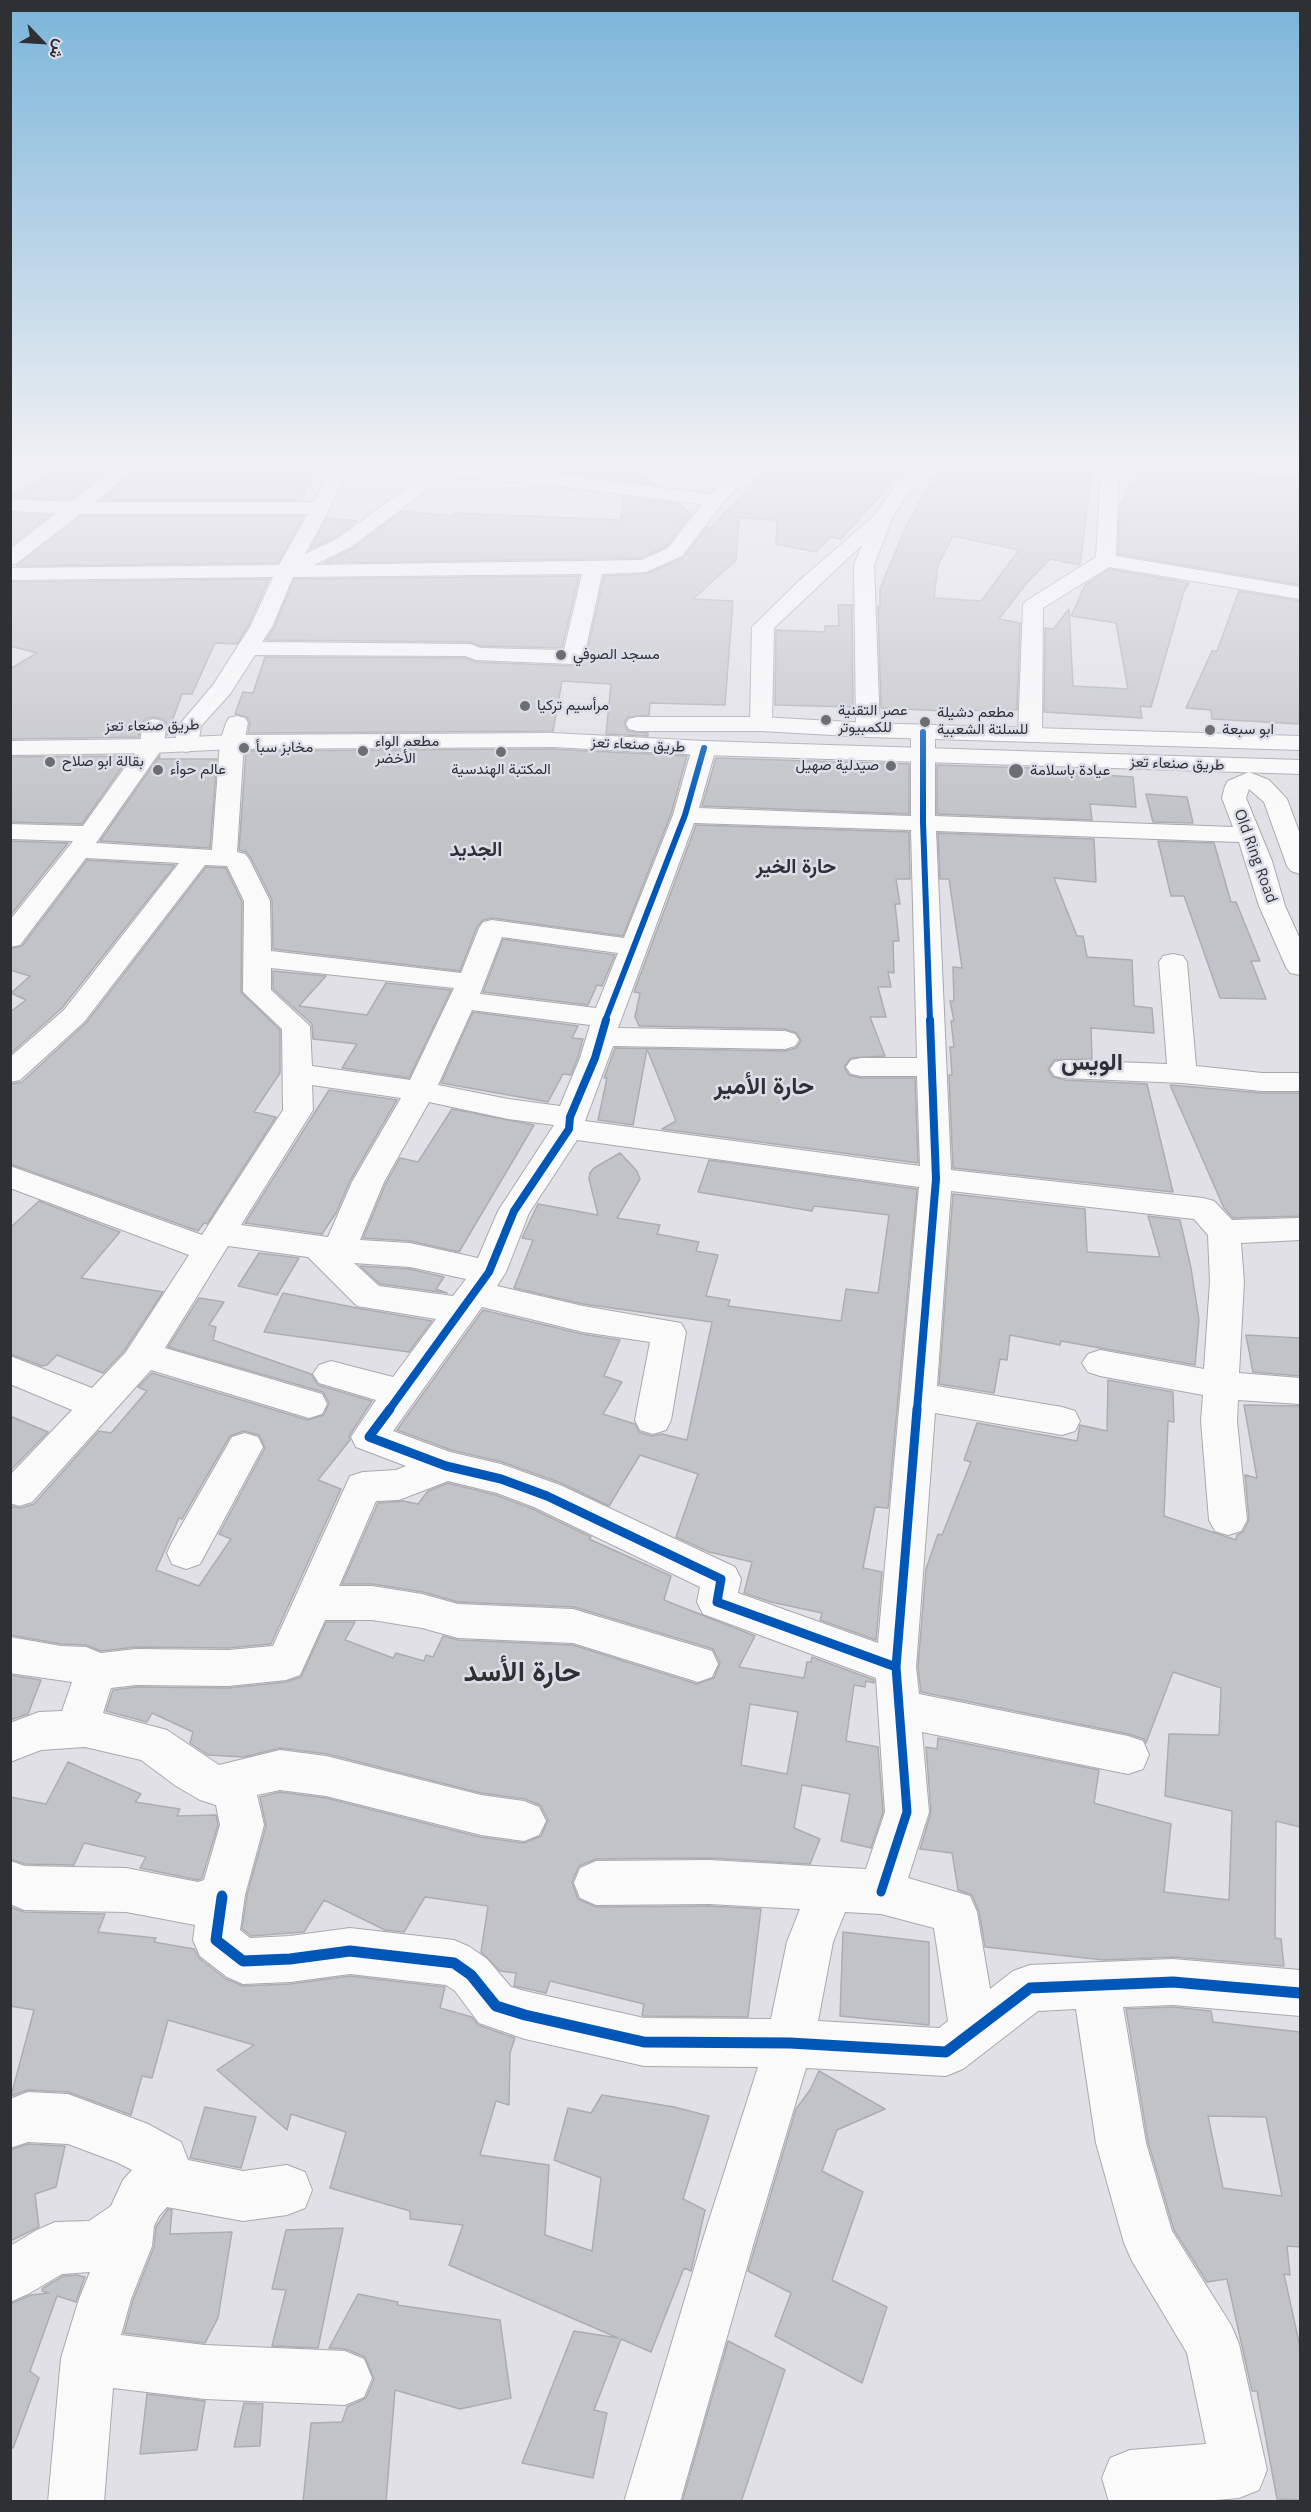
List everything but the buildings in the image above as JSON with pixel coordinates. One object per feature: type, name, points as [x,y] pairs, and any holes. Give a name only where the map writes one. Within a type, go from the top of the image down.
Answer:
[{"type":"main road","points":[[188,735],[222,688],[261,627],[281,582]]},
{"type":"main road","points":[[248,648],[470,650],[476,654],[573,657],[590,582]]},
{"type":"main road","points":[[761,724],[763,627],[809,582]]},
{"type":"main road","points":[[864,582],[868,730]]},
{"type":"main road","points":[[1030,734],[1033,605],[1070,582]]},
{"type":"main road","points":[[1233,582],[1300,594]]},
{"type":"main road","name":"طريق صنعاء تعز","points":[[235,733],[326,722],[761,724],[868,730],[922,743],[1246,773],[1300,767]]},
{"type":"main road","name":"طريق صنعاء تعز","points":[[10,729],[153,736]]},
{"type":"main road","points":[[10,1073],[74,1016],[210,858],[235,733]]},
{"type":"main road","name":"طريق صنعاء تعز","points":[[10,748],[153,736],[235,733],[553,740],[704,748],[922,743],[1030,734],[1300,743]]},
{"type":"main road","points":[[10,939],[85,842],[153,736]]},
{"type":"main road","points":[[881,1892],[907,1812],[896,1667],[936,1179],[922,743]]},
{"type":"main road","points":[[704,748],[685,815],[633,947],[603,1028],[595,1058],[569,1123],[514,1211],[474,1292],[399,1392],[369,1437],[446,1466],[501,1479],[547,1496],[721,1580],[717,1602],[896,1667]]},
{"type":"main road","name":"Old Ring Road","points":[[1300,866],[1275,799],[1246,773],[1237,786],[1234,798],[1272,906],[1300,967]]},
{"type":"main road","points":[[685,815],[1248,835]]},
{"type":"main road","points":[[10,831],[210,858],[236,859],[257,901],[256,992],[296,1026],[298,1110],[142,1354],[19,1491]]},
{"type":"main road","points":[[328,1248],[420,1091],[467,991],[492,928],[633,947]]},
{"type":"main road","points":[[257,958],[467,991],[603,1028],[785,1040]]},
{"type":"main road","points":[[1173,962],[1182,1074]]},
{"type":"main road","points":[[861,1067],[932,1067]]},
{"type":"main road","points":[[1065,1068],[1182,1074],[1262,1082],[1300,1082]]},
{"type":"main road","points":[[297,1073],[420,1091],[569,1123],[936,1179],[1203,1209],[1224,1232],[1227,1282],[1219,1421],[1228,1520]]},
{"type":"main road","points":[[10,1176],[214,1242],[410,1255],[474,1292],[583,1319],[669,1332],[653,1420]]},
{"type":"main road","points":[[1224,1232],[1300,1229]]},
{"type":"main road","points":[[328,1248],[369,1297],[474,1292]]},
{"type":"main road","points":[[142,1354],[309,1404]]},
{"type":"main road","points":[[1100,1362],[1221,1385],[1300,1391]]},
{"type":"main road","points":[[10,1370],[96,1405]]},
{"type":"main road","points":[[331,1374],[399,1392]]},
{"type":"main road","points":[[918,1396],[1062,1421]]},
{"type":"main road","points":[[190,1555],[245,1447]]},
{"type":"main road","points":[[10,1655],[61,1664],[86,1665],[90,1671],[136,1667],[228,1668],[286,1662],[363,1487],[399,1485],[446,1466]]},
{"type":"main road","points":[[312,1603],[372,1603],[423,1611],[458,1621],[573,1626],[698,1664]]},
{"type":"main road","points":[[77,1728],[96,1671]]},
{"type":"main road","points":[[900,1709],[1128,1755]]},
{"type":"main road","points":[[10,1743],[39,1731],[77,1728],[152,1743],[191,1772],[215,1786],[280,1770],[326,1776],[481,1815],[524,1821]]},
{"type":"main road","points":[[233,1781],[242,1825],[222,1895],[216,1940],[243,1960],[290,1959],[350,1952],[454,1963],[471,1975],[496,2006],[525,2015],[644,2042],[790,2043],[946,2052],[1030,1988],[1173,1982],[1300,1993]]},
{"type":"main road","points":[[10,1882],[24,1888],[126,1890],[198,1904],[222,1895]]},
{"type":"main road","points":[[596,1882],[709,1882],[881,1892],[954,1912],[973,2032]]},
{"type":"main road","points":[[652,2502],[790,2043],[810,1942],[831,1889]]},
{"type":"main road","points":[[1096,1985],[1121,2144],[1150,2243],[1212,2344],[1239,2470],[1130,2478],[1137,2502]]},
{"type":"main road","points":[[10,2124],[28,2117],[68,2119],[130,2142],[163,2160],[158,2180],[141,2198],[129,2224],[126,2246],[105,2300],[88,2358],[76,2502]]},
{"type":"main road","points":[[158,2180],[243,2196],[287,2190]]},
{"type":"main road","points":[[10,2276],[55,2248],[96,2246],[129,2224]]},
{"type":"main road","points":[[88,2358],[205,2372],[345,2378]]},
{"type":"cycle path","points":[[881,1892],[907,1812],[896,1667],[936,1179],[923,822],[923,732]]},
{"type":"cycle path","points":[[704,748],[685,815],[606,1018],[595,1058],[570,1117],[569,1129],[514,1211],[489,1272],[369,1437],[446,1466],[501,1479],[547,1496],[721,1579],[717,1602],[896,1667]]},
{"type":"cycle path","points":[[222,1895],[216,1940],[243,1961],[290,1959],[350,1951],[454,1963],[471,1975],[496,2006],[525,2015],[644,2042],[790,2043],[946,2052],[1030,1988],[1173,1982],[1300,1993]]},
{"type":"place","name":"مسجد الصوفي","points":[[561,655]]},
{"type":"place","name":"مرأسيم تركيا","points":[[525,706]]},
{"type":"place","name":"عصر التقنية للكمبيوتر","points":[[826,720]]},
{"type":"place","name":"مطعم دشيلة للسلتة الشعبية","points":[[925,722]]},
{"type":"place","name":"ابو سبعة","points":[[1210,730]]},
{"type":"place","name":"مخابز سبأ","points":[[244,748]]},
{"type":"place","name":"مطعم الواء الأخضر","points":[[363,751]]},
{"type":"place","name":"المكتبة الهندسية","points":[[501,752]]},
{"type":"place","name":"بقالة ابو صلاح","points":[[50,762]]},
{"type":"place","name":"صيدلية صهيل","points":[[891,766]]},
{"type":"place","name":"عالم حوأء","points":[[158,770]]},
{"type":"place","name":"عيادة باسلامة","points":[[1016,771]]},
{"type":"district","name":"الجديد","points":[[476,850]]},
{"type":"district","name":"حارة الخير","points":[[796,867]]},
{"type":"district","name":"الويس","points":[[1092,1063]]},
{"type":"district","name":"حارة الأمير","points":[[764,1087]]},
{"type":"district","name":"حارة الأسد","points":[[522,1673]]}]
